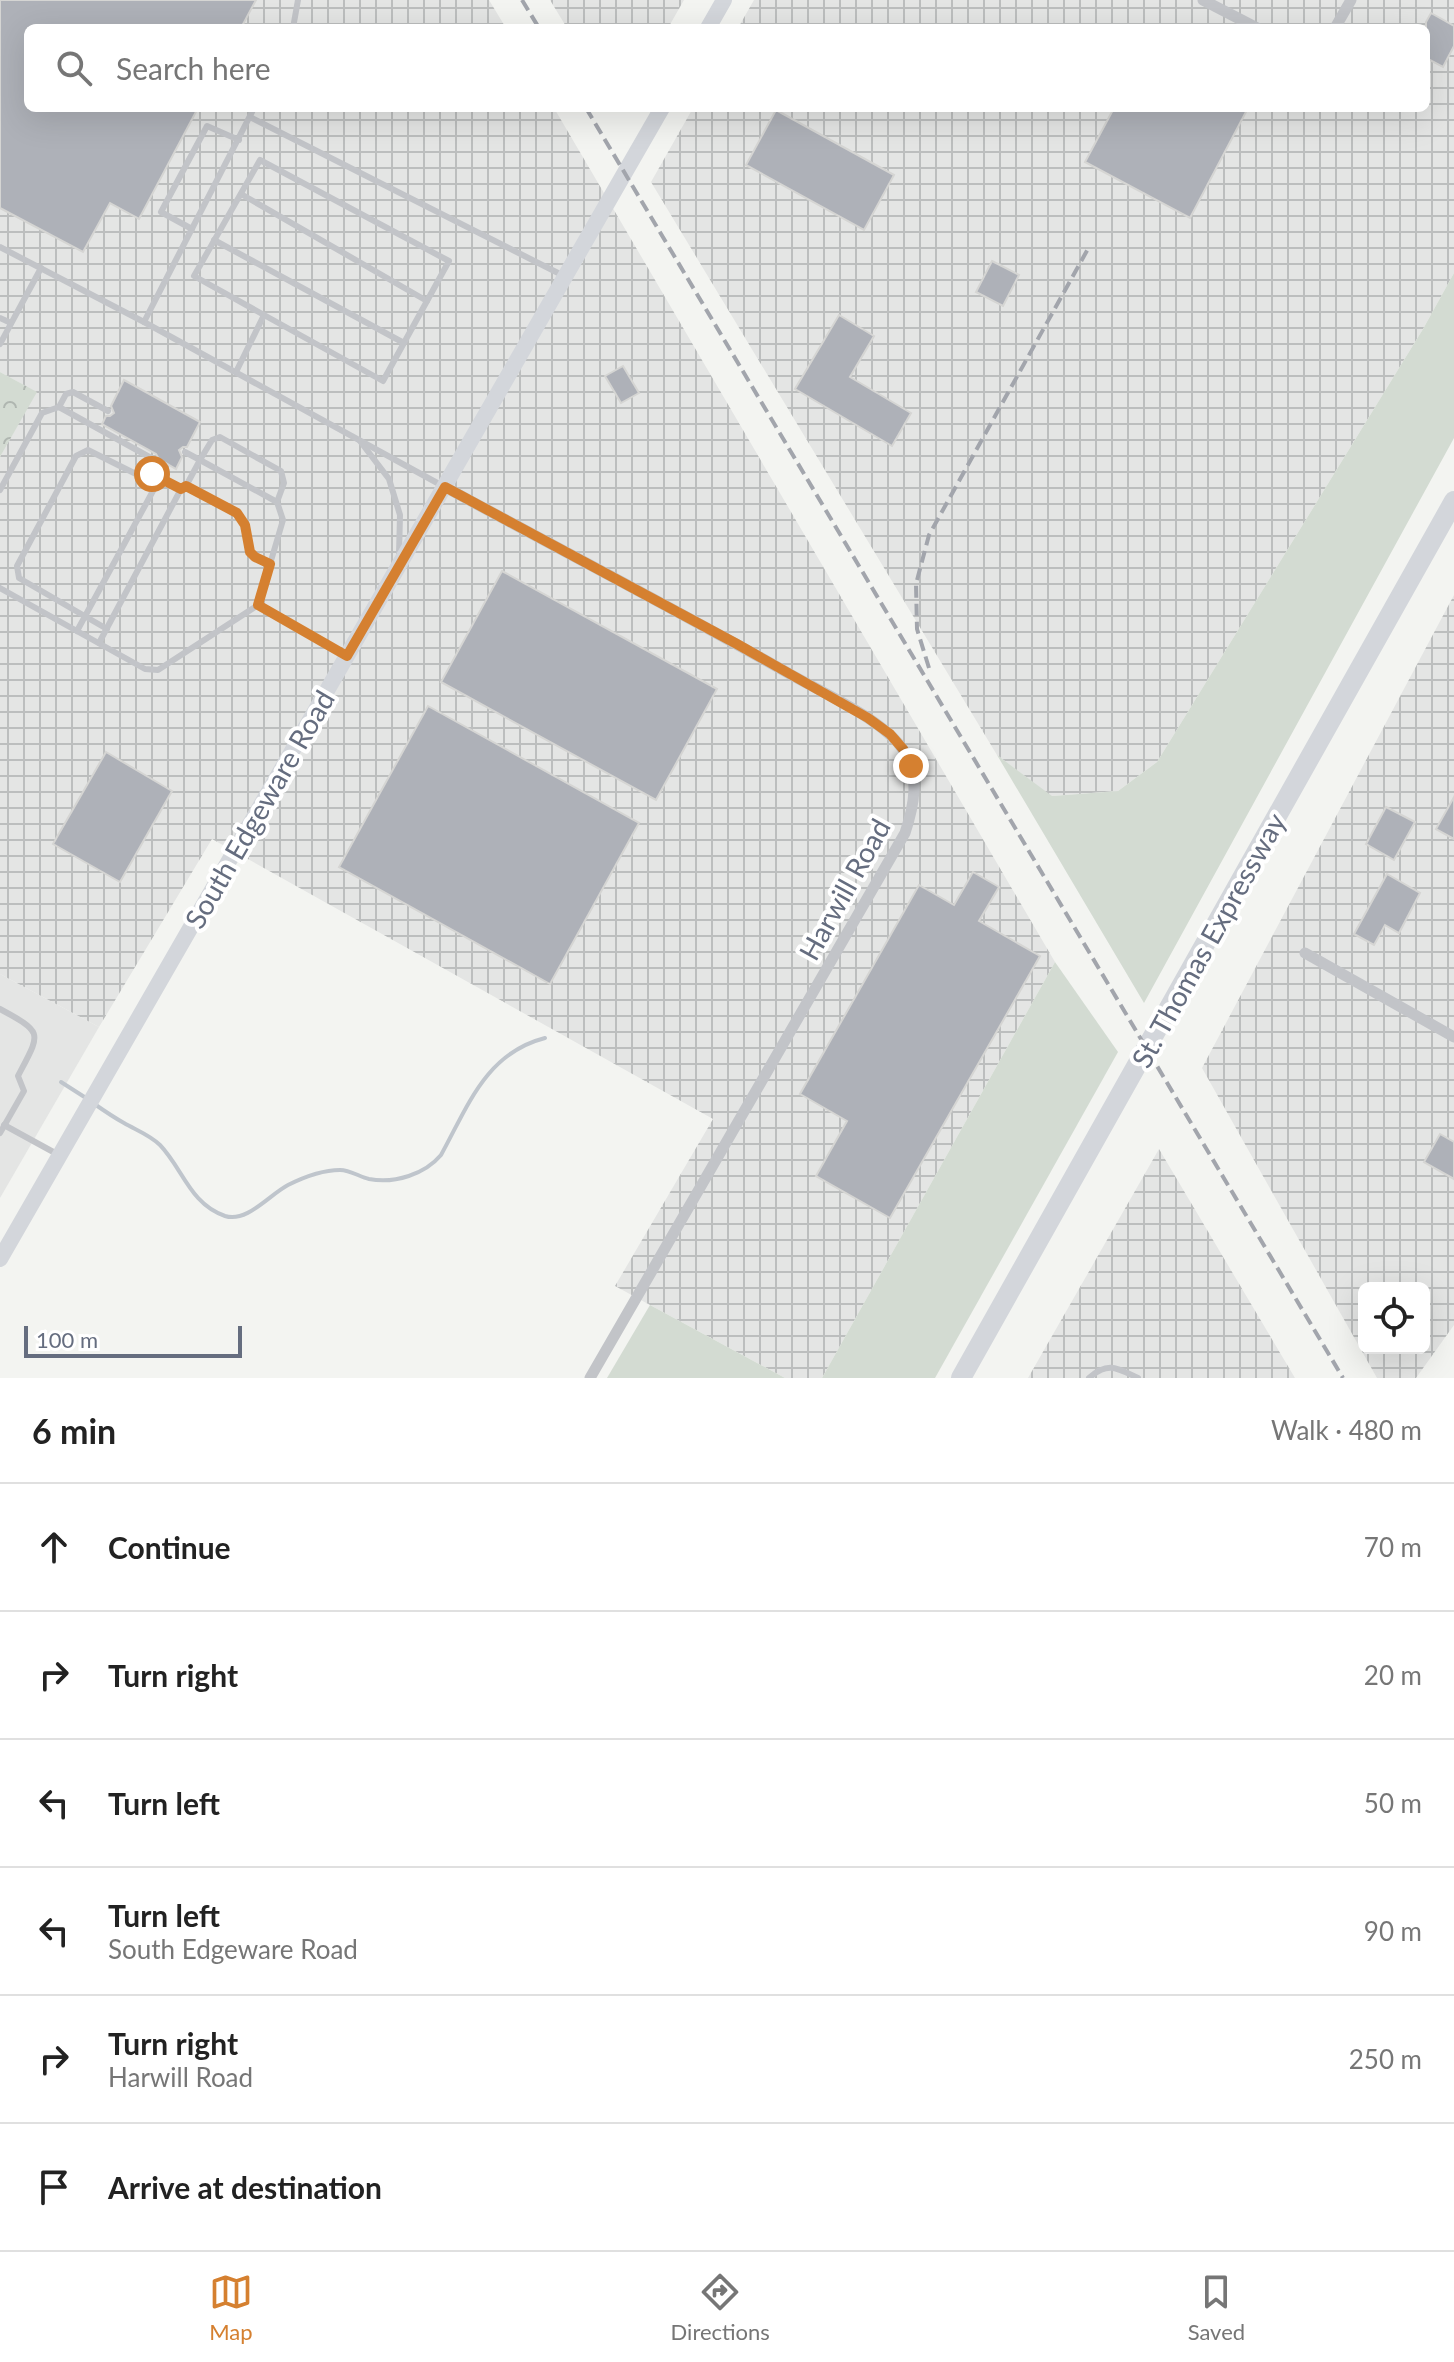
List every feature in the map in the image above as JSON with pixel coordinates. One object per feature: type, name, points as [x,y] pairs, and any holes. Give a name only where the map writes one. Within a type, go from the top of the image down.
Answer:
[{"type":"highway","name":"St. Thomas Expressway","points":[[961,1378],[1454,501]]},
{"type":"main road","points":[[710,24],[720,1]]},
{"type":"main road","name":"South Edgeware Road","points":[[0,1259],[660,112]]},
{"type":"street","points":[[1203,0],[1249,24]]},
{"type":"street","points":[[1337,24],[1351,0]]},
{"type":"street","name":"Harwill Road","points":[[445,487],[868,718],[890,734],[903,749],[913,775],[914,807],[905,833],[590,1378]]},
{"type":"street","points":[[1305,953],[1454,1037]]},
{"type":"lane","points":[[294,24],[298,0]]},
{"type":"lane","points":[[144,322],[252,112]]},
{"type":"lane","points":[[250,117],[566,277]]},
{"type":"lane","points":[[192,229],[161,212],[207,126],[239,140]]},
{"type":"lane","points":[[260,160],[449,261],[383,381],[194,276],[241,194],[260,160]]},
{"type":"lane","points":[[241,194],[427,301]]},
{"type":"lane","points":[[214,240],[404,343]]},
{"type":"lane","points":[[0,247],[445,487]]},
{"type":"lane","points":[[0,344],[41,268]]},
{"type":"lane","points":[[236,372],[264,315]]},
{"type":"lane","points":[[0,318],[11,323]]},
{"type":"lane","points":[[0,490],[42,413],[59,407],[66,394],[73,392],[108,411]]},
{"type":"lane","points":[[59,407],[153,459],[156,476],[77,631]]},
{"type":"lane","points":[[0,588],[145,669],[158,670],[258,605],[283,520],[277,502],[284,483],[281,471],[220,437],[212,440],[99,643]]},
{"type":"lane","points":[[358,438],[389,479],[400,515],[399,566]]},
{"type":"lane","points":[[107,629],[19,578],[17,566],[76,456],[88,450],[144,478],[156,476],[237,513],[245,525],[250,552],[270,564]]},
{"type":"lane","points":[[185,452],[277,502]]},
{"type":"lane","points":[[258,605],[347,656]]},
{"type":"lane","points":[[0,1009],[30,1025],[35,1035],[35,1043],[18,1076],[24,1091],[0,1133]]},
{"type":"lane","points":[[4,1125],[60,1155]]},
{"type":"lane","points":[[1089,1378],[1099,1369],[1117,1368],[1138,1378]]},
{"type":"shaded area","points":[[0,0],[489,0],[504,24],[24,24],[24,112],[556,112],[1055,962],[822,1378],[785,1378],[615,1286],[713,1119],[212,839],[99,1027],[0,974],[0,457],[36,392],[0,372]]},
{"type":"shaded area","points":[[550,0],[684,0],[670,24],[565,24]]},
{"type":"shaded area","points":[[754,0],[1454,0],[1454,273],[1423,329],[1157,762],[1118,791],[1051,796],[997,755],[651,182],[691,112],[1430,112],[1430,24],[740,24]]},
{"type":"shaded area","points":[[1454,595],[1454,1325],[1416,1378],[1377,1378],[1363,1354],[1430,1354],[1430,1282],[1358,1282],[1358,1344],[1202,1068]]},
{"type":"shaded area","points":[[0,974],[99,1027],[0,1198]]},
{"type":"shaded area","points":[[1159,1149],[1295,1378],[1028,1378]]},
{"type":"green space","points":[[1454,273],[1454,438],[1144,1003],[997,755],[1052,796],[1118,791],[1157,762],[1423,329]]},
{"type":"green space","points":[[0,372],[37,392],[0,457]]},
{"type":"green space","points":[[1055,962],[1118,1052],[935,1378],[822,1378]]},
{"type":"green space","points":[[650,1305],[785,1378],[607,1378]]},
{"type":"building","points":[[0,0],[256,0],[243,24],[24,24],[24,112],[196,112],[139,219],[110,203],[83,252],[0,208]]},
{"type":"building","points":[[1431,13],[1454,26],[1454,46],[1443,67],[1430,60],[1430,24],[1426,22]]},
{"type":"building","points":[[775,112],[780,112],[894,175],[864,230],[746,165]]},
{"type":"building","points":[[1112,112],[1246,112],[1190,218],[1085,162]]},
{"type":"building","points":[[992,261],[1019,275],[1003,306],[976,292]]},
{"type":"building","points":[[839,315],[874,336],[850,377],[911,413],[892,446],[795,389]]},
{"type":"building","points":[[623,366],[639,393],[621,403],[605,376]]},
{"type":"building","points":[[124,380],[200,422],[187,447],[179,450],[182,457],[176,469],[156,454],[102,424],[106,416],[114,413],[111,406]]},
{"type":"building","points":[[502,571],[717,689],[656,800],[441,682]]},
{"type":"building","points":[[428,706],[639,823],[550,984],[339,867]]},
{"type":"building","points":[[106,752],[172,791],[120,882],[53,844]]},
{"type":"building","points":[[1454,797],[1454,839],[1436,829]]},
{"type":"building","points":[[1386,807],[1415,822],[1394,860],[1366,844]]},
{"type":"building","points":[[973,872],[999,887],[979,921],[1040,956],[890,1218],[816,1176],[847,1121],[800,1094],[919,885],[954,905]]},
{"type":"building","points":[[1387,874],[1420,893],[1399,933],[1385,925],[1374,945],[1354,934]]},
{"type":"building","points":[[1440,1134],[1454,1142],[1454,1179],[1424,1162]]},
{"type":"waterway","points":[[93,1103],[156,1141],[203,1203],[225,1216],[241,1216],[288,1185],[320,1173],[344,1170],[369,1179],[389,1180],[409,1176],[427,1167],[441,1155],[470,1100],[493,1069],[525,1045],[545,1038]]},
{"type":"waterway","points":[[61,1082],[86,1098]]},
{"type":"railway","points":[[522,0],[537,24]]},
{"type":"railway","points":[[588,112],[1343,1378]]},
{"type":"railway","points":[[929,668],[917,629],[916,584],[929,535],[1089,247]]},
{"type":"route","points":[[152,474],[181,489],[186,486],[237,513],[245,525],[250,552],[270,564],[258,605],[347,656],[445,487],[868,718],[890,734],[903,749],[911,766]]}]
